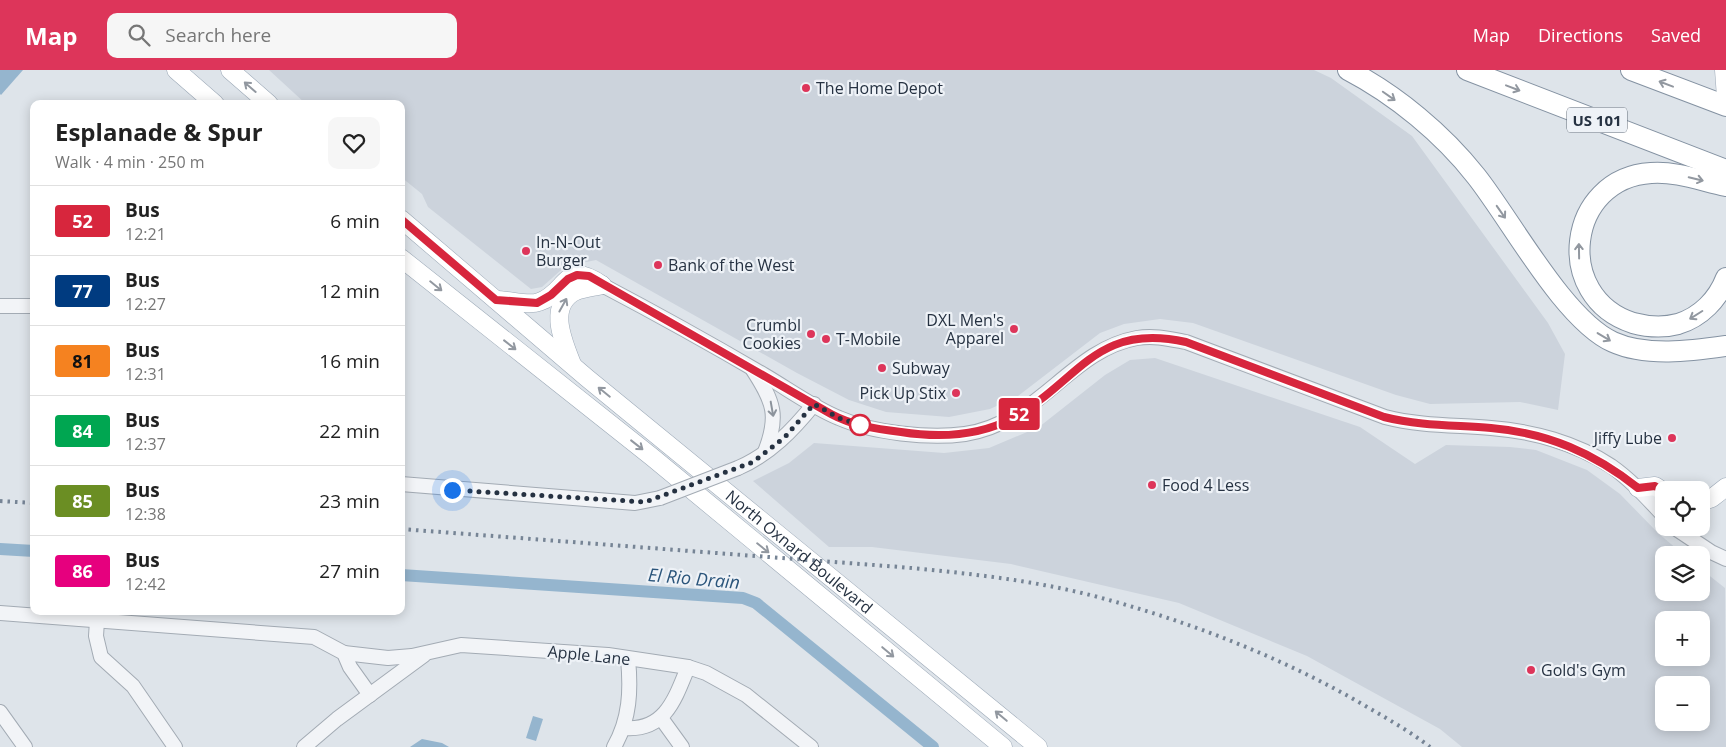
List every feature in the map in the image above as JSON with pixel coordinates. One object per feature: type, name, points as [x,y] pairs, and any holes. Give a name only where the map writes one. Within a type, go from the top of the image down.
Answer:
[{"type":"highway","points":[[1348,70],[1389,95],[1417,117],[1466,164],[1566,302],[1599,334],[1623,346],[1655,351],[1726,346]]},
{"type":"highway","name":"US 101","points":[[1467,70],[1726,170]]},
{"type":"highway","points":[[1631,70],[1723,102]]},
{"type":"highway","points":[[1726,186],[1660,172],[1642,174],[1625,179],[1602,194],[1591,208],[1583,225],[1579,251],[1584,278],[1599,301],[1620,318],[1646,326],[1672,325],[1696,316],[1715,298],[1726,278]]},
{"type":"main road","points":[[176,70],[210,100]]},
{"type":"main road","points":[[230,70],[264,100]]},
{"type":"main road","points":[[1723,102],[1724,70]]},
{"type":"main road","name":"North Oxnard Boulevard","points":[[405,222],[574,368],[1038,747]]},
{"type":"main road","name":"North Oxnard Boulevard","points":[[405,261],[652,457],[1004,747]]},
{"type":"main road","points":[[496,300],[537,303],[551,295],[568,279],[577,275],[589,276],[602,285]]},
{"type":"main road","points":[[574,368],[563,341],[558,312],[560,306],[576,291],[602,285]]},
{"type":"main road","points":[[1638,488],[1655,486]]},
{"type":"main road","points":[[1710,499],[1726,487]]},
{"type":"street","points":[[602,285],[839,418],[870,428],[940,436],[967,434],[995,426],[1013,418],[1032,405],[1092,356],[1107,347],[1138,338],[1154,337],[1186,342],[1384,417],[1406,423],[1494,428],[1543,436],[1600,460],[1638,488],[1655,506]]},
{"type":"street","points":[[0,294],[28,305]]},
{"type":"street","points":[[0,306],[28,305]]},
{"type":"street","points":[[751,368],[765,388],[774,414],[773,430],[764,455]]},
{"type":"street","points":[[405,484],[636,503],[660,498],[738,468],[764,455],[785,437],[814,404]]},
{"type":"street","points":[[1687,536],[1711,552],[1726,559]]},
{"type":"street","name":"Apple Lane","points":[[0,613],[314,637],[344,653],[388,658],[412,656],[461,644],[608,655],[688,667],[720,680],[746,694],[811,747]]},
{"type":"street","points":[[97,621],[96,636],[101,657],[133,686],[175,747]]},
{"type":"street","points":[[304,747],[317,734],[429,651]]},
{"type":"street","points":[[344,653],[350,667],[370,695]]},
{"type":"street","points":[[614,747],[625,728],[630,680],[628,659]]},
{"type":"street","points":[[625,728],[639,729],[661,718],[675,697],[688,667]]},
{"type":"street","points":[[0,712],[25,747]]},
{"type":"street","points":[[661,718],[682,747]]},
{"type":"shaded area","points":[[269,70],[1314,70],[1331,78],[1412,136],[1548,323],[1565,354],[1558,410],[1520,402],[1430,404],[1396,395],[1193,323],[1160,319],[1124,324],[1100,333],[1018,396],[990,409],[949,417],[886,412],[849,400],[797,373],[596,260],[572,265],[560,271],[542,287],[531,289],[428,207],[422,194],[405,180],[405,100],[302,100]]},
{"type":"shaded area","points":[[1155,358],[1360,427],[1415,464],[1446,445],[1510,447],[1536,450],[1587,470],[1620,494],[1655,530],[1655,536],[1662,536],[1673,546],[1655,546],[1655,601],[1710,601],[1710,576],[1725,588],[1726,747],[1462,747],[1440,729],[1307,656],[1179,603],[1011,564],[872,547],[829,547],[753,481],[789,463],[814,443],[944,453],[989,448],[1039,427],[1105,375],[1130,360]]},
{"type":"water","points":[[0,70],[23,70],[1,95],[0,94]]},
{"type":"water","points":[[533,716],[543,719],[536,741],[526,738]]},
{"type":"water","points":[[422,739],[442,743],[449,747],[410,747]]},
{"type":"waterway","name":"El Rio Drain","points":[[0,549],[30,551]]},
{"type":"waterway","name":"El Rio Drain","points":[[405,575],[743,598],[756,603],[933,747]]},
{"type":"railway","points":[[0,501],[30,503]]},
{"type":"railway","points":[[405,529],[900,567],[999,578],[1074,591],[1165,617],[1263,654],[1357,701],[1403,728],[1430,747]]},
{"type":"bus line","name":"52","points":[[405,222],[496,300],[514,300],[527,304],[537,303],[551,295],[568,279],[577,275],[589,276],[831,414],[870,428],[940,436],[967,434],[995,426],[1013,418],[1032,405],[1092,356],[1107,347],[1138,338],[1154,337],[1186,342],[1384,417],[1406,423],[1494,428],[1543,436],[1611,466],[1638,488],[1655,486]]},
{"type":"place","name":"The Home Depot","points":[[806,88]]},
{"type":"place","name":"In-N-Out Burger","points":[[526,251]]},
{"type":"place","name":"Bank of the West","points":[[658,265]]},
{"type":"place","name":"DXL Men's Apparel","points":[[1014,329]]},
{"type":"place","name":"Crumbl Cookies","points":[[811,334]]},
{"type":"place","name":"T-Mobile","points":[[826,339]]},
{"type":"place","name":"Subway","points":[[882,368]]},
{"type":"place","name":"Pick Up Stix","points":[[956,393]]},
{"type":"place","name":"Jiffy Lube","points":[[1672,438]]},
{"type":"place","name":"Food 4 Less","points":[[1152,485]]},
{"type":"place","name":"Gold's Gym","points":[[1531,670]]},
{"type":"route","points":[[452,490],[636,503],[645,502],[753,462],[785,437],[814,404],[839,418],[860,425]]}]
